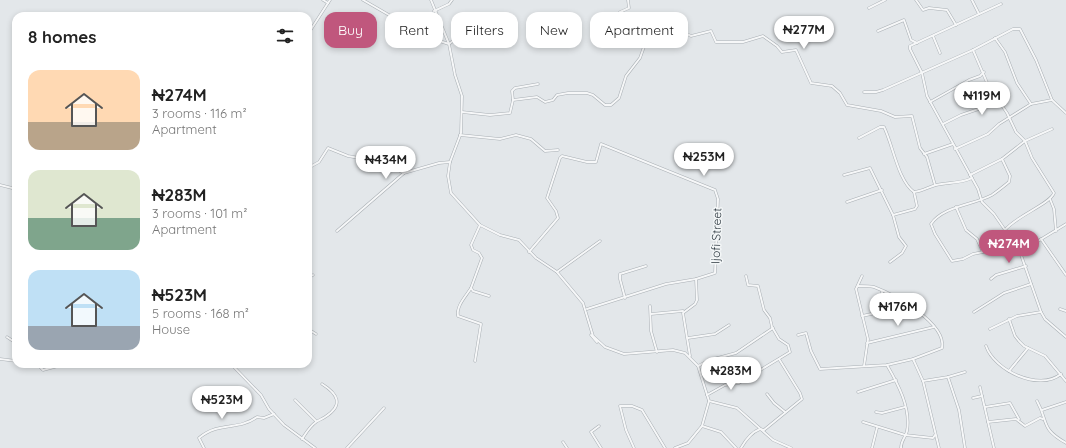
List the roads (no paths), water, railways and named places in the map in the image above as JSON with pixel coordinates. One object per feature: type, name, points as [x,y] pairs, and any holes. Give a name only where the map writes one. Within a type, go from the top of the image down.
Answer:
[{"type":"street","points":[[323,0],[328,3]]},
{"type":"street","points":[[312,28],[330,0]]},
{"type":"street","points":[[363,0],[427,37],[450,44]]},
{"type":"street","points":[[431,0],[434,10],[450,44],[455,75],[462,96],[460,135],[450,162],[448,176],[451,193],[480,225],[500,235],[519,240],[529,252],[557,272],[579,297],[587,310],[591,332],[605,347],[624,354],[680,351],[690,356],[698,366],[709,401],[702,426],[688,443],[675,448]]},
{"type":"street","points":[[434,10],[449,4],[452,0]]},
{"type":"street","points":[[620,12],[629,8],[628,0]]},
{"type":"street","points":[[869,8],[885,0]]},
{"type":"street","points":[[916,0],[923,10],[929,8],[947,10],[956,25]]},
{"type":"street","points":[[972,0],[979,14]]},
{"type":"street","points":[[1001,4],[910,46],[910,49],[922,73],[930,102],[972,178],[981,199],[1020,252],[1041,312],[1045,319],[1066,337]]},
{"type":"street","points":[[878,31],[904,20],[911,40],[917,43]]},
{"type":"street","points":[[864,92],[876,92],[974,50],[995,38],[1020,28],[1052,100],[1058,108],[1066,113]]},
{"type":"street","points":[[688,34],[691,36],[711,31],[716,42],[724,43],[742,42],[766,37],[782,52],[796,50],[810,83],[832,86],[840,94],[847,105],[884,111],[895,117],[912,116],[920,148],[927,157],[935,185]]},
{"type":"street","points":[[933,36],[940,53]]},
{"type":"street","points":[[995,38],[1005,52],[1017,83],[1031,104]]},
{"type":"street","points":[[513,100],[537,97],[545,102],[552,100],[557,95],[581,92],[593,95],[605,105],[611,105],[619,98],[626,76],[640,58],[644,48]]},
{"type":"street","points":[[974,50],[988,85],[1016,132],[1025,141],[1032,158],[1054,193],[1050,199],[1012,222],[1005,230]]},
{"type":"street","points":[[930,102],[969,80],[980,76],[984,72]]},
{"type":"street","points":[[462,112],[490,115],[510,113],[513,100],[512,91],[515,88],[538,84]]},
{"type":"street","points":[[955,149],[988,134],[1031,104],[1052,100]]},
{"type":"street","points":[[943,124],[961,115],[999,102]]},
{"type":"street","points":[[859,138],[880,127],[884,127],[900,171],[910,189],[914,192],[917,206],[915,210],[893,215]]},
{"type":"street","points":[[970,175],[1002,159],[1025,141],[1052,129]]},
{"type":"street","points":[[460,135],[500,139],[516,136],[531,139],[545,151],[558,150]]},
{"type":"street","name":"Ijofi Street","points":[[529,252],[558,218],[556,211],[547,198],[560,158],[568,156],[588,162],[596,162],[601,144],[715,190],[718,199],[715,273],[696,279],[666,284],[587,310]]},
{"type":"street","points":[[924,154],[953,144]]},
{"type":"street","points":[[312,166],[319,162],[328,148],[348,156],[381,162],[404,174]]},
{"type":"street","points":[[1002,159],[1010,176],[1009,182],[992,195],[956,207],[935,218],[931,224],[937,239],[952,261],[983,252],[1011,241]]},
{"type":"street","points":[[337,231],[404,174],[439,163],[450,162]]},
{"type":"street","points":[[844,175],[870,168],[882,190],[893,215],[899,237],[906,246],[902,253],[890,262]]},
{"type":"street","points":[[914,192],[924,191],[935,185],[964,182],[972,178]]},
{"type":"street","points":[[0,185],[12,188]]},
{"type":"street","points":[[847,202],[882,190]]},
{"type":"street","points":[[1050,199],[1054,211],[1056,231]]},
{"type":"street","points":[[956,207],[966,230],[977,239],[983,252]]},
{"type":"street","points":[[1020,252],[1066,224]]},
{"type":"street","points":[[475,362],[481,324],[458,316],[457,313],[460,305],[471,288],[482,258],[479,253],[473,250],[471,245],[480,225]]},
{"type":"street","points":[[1041,238],[1066,275]]},
{"type":"street","points":[[557,272],[600,241]]},
{"type":"street","points":[[625,298],[620,280],[620,274],[646,266]]},
{"type":"street","points":[[991,279],[996,275],[1026,266]]},
{"type":"street","points":[[708,395],[725,385],[739,383],[790,352],[790,348],[779,339],[770,318],[764,310],[758,286],[748,285],[746,276]]},
{"type":"street","points":[[862,276],[856,289],[866,327],[867,343],[864,366]]},
{"type":"street","points":[[651,314],[684,311],[695,304],[698,300],[696,279]]},
{"type":"street","points":[[974,312],[1004,293],[1032,284]]},
{"type":"street","points":[[798,335],[806,333],[811,351],[820,369],[887,365],[913,359],[942,348],[942,341],[934,327],[922,314],[894,296],[873,287],[858,286]]},
{"type":"street","points":[[471,288],[473,291],[489,296]]},
{"type":"street","points":[[882,292],[882,311]]},
{"type":"street","points":[[650,306],[651,331],[657,352]]},
{"type":"street","points":[[862,316],[909,306]]},
{"type":"street","points":[[1060,309],[1066,310]]},
{"type":"street","points":[[684,311],[690,356]]},
{"type":"street","points":[[990,329],[1017,316],[1041,312]]},
{"type":"street","points":[[1009,319],[1015,336],[1028,348],[1045,356],[1066,382]]},
{"type":"street","points":[[688,338],[715,334],[729,325]]},
{"type":"street","points":[[867,343],[934,327]]},
{"type":"street","points":[[698,366],[710,360],[729,356],[740,351],[773,328]]},
{"type":"street","points":[[312,331],[316,334]]},
{"type":"street","points":[[7,337],[12,340]]},
{"type":"street","points":[[986,346],[991,356],[1009,371],[1030,380],[1047,381],[1061,374]]},
{"type":"street","points":[[1009,371],[1028,348]]},
{"type":"street","points":[[0,359],[12,361]]},
{"type":"street","points":[[741,448],[744,442],[756,430],[764,430],[802,398],[779,359]]},
{"type":"street","points":[[913,359],[923,381],[938,448]]},
{"type":"street","points":[[887,365],[902,392],[905,407],[907,426],[901,448]]},
{"type":"street","points":[[41,368],[43,370],[50,368]]},
{"type":"street","points":[[235,368],[261,395],[274,414],[284,425],[315,448]]},
{"type":"street","points":[[923,381],[948,377],[965,372]]},
{"type":"street","points":[[948,377],[959,410],[965,448]]},
{"type":"street","points":[[858,392],[896,380]]},
{"type":"street","points":[[302,439],[316,421],[333,411],[337,400],[335,394],[322,384]]},
{"type":"street","points":[[980,387],[994,448]]},
{"type":"street","points":[[767,394],[784,412]]},
{"type":"street","points":[[973,398],[982,396]]},
{"type":"street","points":[[295,400],[316,421]]},
{"type":"street","points":[[709,401],[737,408],[764,430],[773,440],[791,448]]},
{"type":"street","points":[[1037,401],[1042,410],[1043,419],[1049,431],[1066,443]]},
{"type":"street","points":[[1042,410],[1066,402]]},
{"type":"street","points":[[985,407],[1010,403],[1024,426],[1040,418],[1043,419]]},
{"type":"street","points":[[634,448],[626,430],[620,406],[632,406],[642,410],[665,448]]},
{"type":"street","points":[[876,412],[882,413],[905,407]]},
{"type":"street","points":[[347,448],[384,408]]},
{"type":"street","points":[[204,448],[199,438],[208,430],[234,426],[257,417],[264,418],[274,414]]},
{"type":"street","points":[[988,422],[1008,418],[1019,420]]},
{"type":"street","points":[[862,422],[905,435],[933,438],[935,435]]},
{"type":"street","points":[[599,426],[591,432],[601,448]]},
{"type":"street","points":[[702,426],[721,432],[736,448]]},
{"type":"street","points":[[872,448],[877,427]]},
{"type":"street","points":[[563,442],[567,448]]}]
